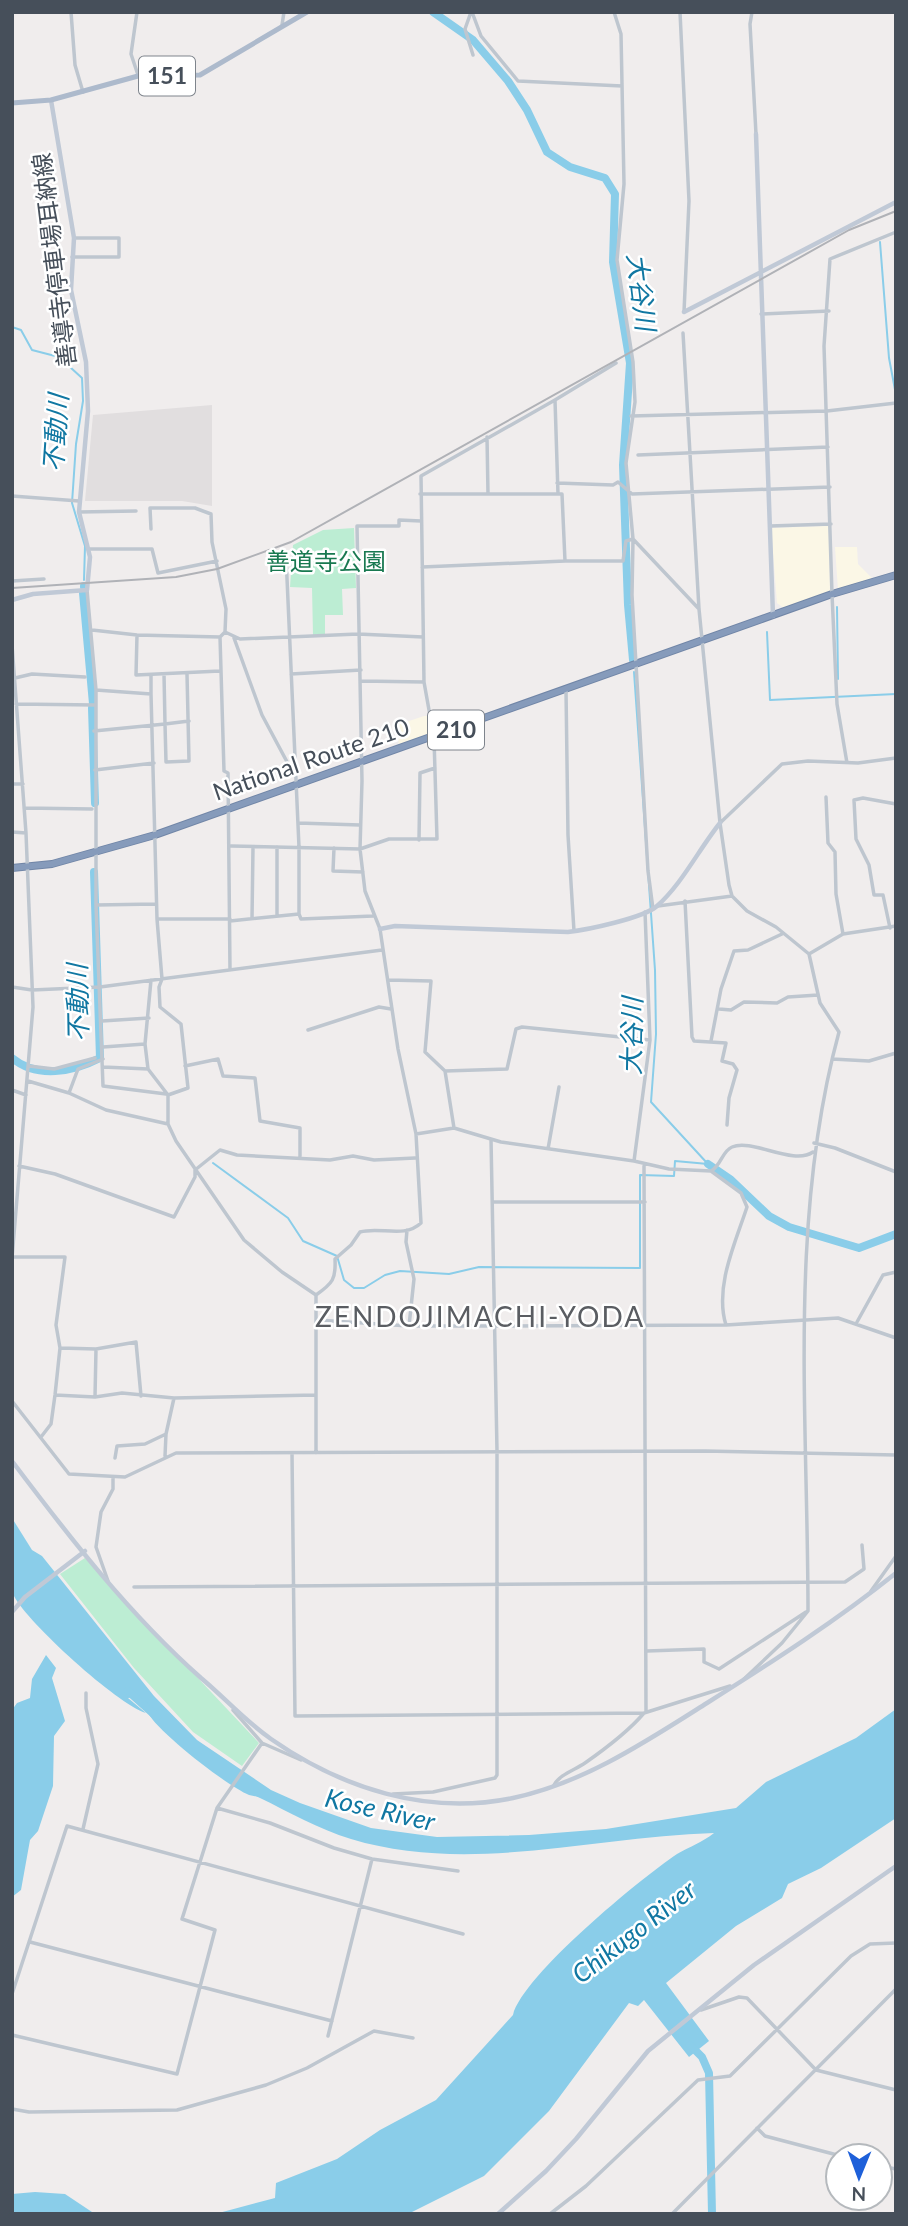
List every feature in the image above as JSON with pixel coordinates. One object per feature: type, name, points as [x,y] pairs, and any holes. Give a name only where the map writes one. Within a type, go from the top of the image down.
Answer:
[{"type":"highway","name":"National Route 210","points":[[12,868],[52,864],[155,835],[773,618],[832,594],[896,575]]},
{"type":"main road","name":"151","points":[[12,103],[51,100],[138,75],[201,75],[307,12]]},
{"type":"street","points":[[71,12],[75,65],[83,92]]},
{"type":"street","points":[[137,12],[131,54],[138,75]]},
{"type":"street","points":[[175,12],[191,12]]},
{"type":"street","points":[[282,25],[284,12]]},
{"type":"street","points":[[471,12],[465,29],[473,55]]},
{"type":"street","points":[[471,12],[481,36],[518,81],[622,86]]},
{"type":"street","points":[[614,12],[621,34],[624,184],[617,260],[633,362],[635,402],[626,463],[627,487],[633,539],[632,595],[636,664],[655,908]]},
{"type":"street","points":[[680,12],[689,201],[684,312]]},
{"type":"street","points":[[752,12],[750,24],[773,618]]},
{"type":"street","name":"善導寺停車場耳納線","points":[[51,100],[74,238],[71,289],[86,362],[88,411],[75,500],[89,549],[88,590]]},
{"type":"street","points":[[684,312],[896,202]]},
{"type":"street","points":[[847,763],[837,704],[832,594],[824,346],[830,259],[896,232]]},
{"type":"street","points":[[72,257],[120,257],[119,238],[74,238]]},
{"type":"street","points":[[761,314],[828,311]]},
{"type":"street","points":[[292,1453],[295,1716],[645,1713],[739,1683],[782,1643],[808,1611],[805,1237],[814,1143],[839,1032],[823,1012],[809,954],[770,923],[753,916],[732,895],[720,823],[699,609],[693,497],[690,491],[683,332]]},
{"type":"street","points":[[231,846],[360,849],[389,838],[437,839],[434,738],[424,682],[421,476],[616,363]]},
{"type":"street","points":[[555,400],[558,494]]},
{"type":"street","points":[[631,416],[827,411],[896,403]]},
{"type":"street","points":[[487,437],[488,494]]},
{"type":"street","points":[[638,455],[828,447]]},
{"type":"street","points":[[558,483],[613,485],[618,482],[627,487],[632,495],[630,505]]},
{"type":"street","points":[[632,495],[830,487]]},
{"type":"street","points":[[420,494],[562,494],[565,561]]},
{"type":"street","points":[[12,496],[75,500]]},
{"type":"street","points":[[151,528],[150,508],[195,508],[211,514],[212,542],[226,609],[225,632],[220,637],[220,671],[224,771],[228,773],[231,846],[230,970]]},
{"type":"street","points":[[79,512],[136,510]]},
{"type":"street","points":[[316,1294],[332,1284],[336,1275],[335,1259],[351,1245],[360,1232],[407,1230],[421,1223],[420,1184],[415,1158],[416,1134],[391,1009],[380,929],[365,891],[360,849],[361,670],[357,526],[399,526],[399,520],[421,521]]},
{"type":"street","points":[[769,526],[831,524]]},
{"type":"street","points":[[633,539],[699,609]]},
{"type":"street","points":[[422,567],[623,561],[626,541],[633,539]]},
{"type":"street","points":[[89,549],[152,549],[158,573],[217,561]]},
{"type":"street","points":[[286,556],[299,847],[299,914],[301,919],[373,916]]},
{"type":"street","points":[[12,580],[44,579]]},
{"type":"street","points":[[12,600],[33,594],[88,590],[96,690],[96,905],[103,1086],[167,1095],[188,1088],[181,1024],[160,1007],[159,987],[162,979],[156,904],[151,675]]},
{"type":"street","points":[[92,630],[137,635],[220,637]]},
{"type":"street","points":[[225,632],[234,638],[358,634],[424,637]]},
{"type":"street","points":[[137,635],[136,675],[220,671]]},
{"type":"street","points":[[234,638],[262,715],[293,771],[296,787]]},
{"type":"street","points":[[12,645],[16,704],[14,717],[23,783],[26,833],[32,990],[29,1066],[12,1258],[65,1257],[56,1325],[60,1348],[55,1395],[51,1424],[41,1437]]},
{"type":"street","points":[[291,674],[361,670]]},
{"type":"street","points":[[15,678],[32,674],[85,677]]},
{"type":"street","points":[[164,674],[166,762],[189,761],[187,674]]},
{"type":"street","points":[[360,681],[424,682]]},
{"type":"street","points":[[96,690],[151,694]]},
{"type":"street","points":[[566,690],[568,835],[574,931]]},
{"type":"street","points":[[16,704],[95,705]]},
{"type":"street","points":[[94,731],[188,722]]},
{"type":"street","points":[[655,908],[720,823],[782,764],[808,761],[847,763],[896,758]]},
{"type":"street","points":[[95,770],[153,763]]},
{"type":"street","points":[[419,840],[420,773],[435,768]]},
{"type":"street","points":[[12,784],[23,783]]},
{"type":"street","points":[[826,797],[828,843],[835,852],[836,894],[843,934]]},
{"type":"street","points":[[890,928],[883,895],[874,895],[869,865],[856,839],[854,800],[863,798],[896,804]]},
{"type":"street","points":[[24,808],[92,809]]},
{"type":"street","points":[[298,823],[360,824]]},
{"type":"street","points":[[12,832],[26,833]]},
{"type":"street","points":[[252,919],[253,847]]},
{"type":"street","points":[[276,847],[277,915]]},
{"type":"street","points":[[334,848],[333,871],[363,872]]},
{"type":"street","points":[[380,929],[395,926],[574,931],[685,901],[732,895]]},
{"type":"street","points":[[685,901],[692,1037],[694,1041],[726,1043],[722,1061],[733,1064],[737,1070],[729,1098],[727,1125]]},
{"type":"street","points":[[96,905],[156,904]]},
{"type":"street","points":[[634,1161],[650,1040],[645,912]]},
{"type":"street","points":[[157,919],[230,920],[299,914]]},
{"type":"street","points":[[809,954],[843,934],[896,926]]},
{"type":"street","points":[[711,1042],[721,989],[734,951],[748,950],[782,934]]},
{"type":"street","points":[[12,987],[32,990],[98,987],[382,950]]},
{"type":"street","points":[[151,980],[145,1044],[148,1069],[167,1095],[168,1124],[195,1170],[244,1240],[282,1272],[316,1294]]},
{"type":"street","points":[[388,980],[431,981],[425,1052],[445,1071],[454,1128]]},
{"type":"street","points":[[719,1009],[732,1010],[744,1002],[777,1003],[788,997],[818,995]]},
{"type":"street","points":[[308,1030],[379,1007],[391,1009]]},
{"type":"street","points":[[102,1021],[149,1018]]},
{"type":"street","points":[[445,1071],[507,1069],[516,1029],[522,1027],[650,1040]]},
{"type":"street","points":[[103,1047],[145,1044]]},
{"type":"street","points":[[832,1059],[851,1062],[896,1053]]},
{"type":"street","points":[[29,1066],[54,1069],[95,1058]]},
{"type":"street","points":[[69,1093],[78,1069],[103,1059]]},
{"type":"street","points":[[185,1066],[218,1059],[223,1076],[256,1078],[260,1121],[300,1128],[300,1156]]},
{"type":"street","points":[[103,1067],[148,1069]]},
{"type":"street","points":[[27,1081],[69,1093],[106,1110],[168,1124]]},
{"type":"street","points":[[548,1149],[559,1087]]},
{"type":"street","points":[[12,1090],[26,1096]]},
{"type":"street","points":[[416,1134],[454,1128],[491,1139],[634,1161],[644,1166],[711,1171],[734,1186],[747,1205],[742,1226],[732,1246],[724,1304],[726,1325]]},
{"type":"street","points":[[392,1795],[433,1792],[495,1779],[497,1451],[492,1326],[491,1139]]},
{"type":"street","points":[[814,1143],[835,1148],[896,1172]]},
{"type":"street","points":[[711,1171],[727,1150],[737,1145],[795,1155],[808,1156],[813,1152]]},
{"type":"street","points":[[195,1170],[220,1150],[237,1155],[300,1156],[330,1160],[415,1158]]},
{"type":"street","points":[[19,1166],[55,1174],[174,1217],[195,1177],[195,1170]]},
{"type":"street","points":[[554,1785],[557,1779],[584,1764],[628,1730],[645,1713],[647,1583],[644,1166]]},
{"type":"street","points":[[492,1202],[645,1202]]},
{"type":"street","points":[[407,1230],[406,1242],[414,1279],[409,1326]]},
{"type":"street","points":[[857,1322],[883,1275],[896,1272]]},
{"type":"street","points":[[316,1294],[316,1453]]},
{"type":"street","points":[[317,1320],[409,1326],[492,1326],[726,1325],[838,1318],[857,1322],[896,1338]]},
{"type":"street","points":[[60,1348],[96,1349],[138,1343],[141,1396]]},
{"type":"street","points":[[95,1397],[96,1349]]},
{"type":"street","points":[[55,1395],[95,1397],[122,1393],[174,1398],[316,1395]]},
{"type":"street","points":[[166,1456],[166,1434],[174,1398]]},
{"type":"street","points":[[12,1401],[69,1474],[113,1478],[125,1477],[176,1453],[807,1451],[896,1455]]},
{"type":"street","points":[[115,1458],[117,1446],[145,1444],[166,1434]]},
{"type":"street","points":[[12,1461],[108,1582],[183,1665],[232,1708],[271,1739],[351,1784],[423,1801],[491,1801],[514,1798],[554,1785],[644,1743],[868,1596],[896,1573]]},
{"type":"street","points":[[108,1582],[109,1577],[96,1547],[101,1512],[113,1489],[113,1478]]},
{"type":"street","points":[[134,1587],[850,1581],[864,1569],[862,1545]]},
{"type":"street","points":[[12,1612],[25,1597],[83,1553]]},
{"type":"street","points":[[868,1596],[896,1556]]},
{"type":"street","points":[[646,1651],[704,1649],[704,1662],[719,1669],[808,1611]]},
{"type":"street","points":[[83,1829],[99,1764],[86,1709],[86,1693]]},
{"type":"street","points":[[232,1708],[262,1743],[289,1757],[307,1761]]},
{"type":"street","points":[[12,2035],[175,2075],[215,1930],[182,1919],[198,1860],[217,1808],[262,1743]]},
{"type":"street","points":[[217,1808],[270,1823],[334,1849],[373,1859],[458,1871]]},
{"type":"street","points":[[12,1994],[64,1829],[69,1826],[464,1934]]},
{"type":"street","points":[[328,2036],[373,1859]]},
{"type":"street","points":[[498,2214],[546,2171],[632,2067],[670,2032],[754,1965],[896,1866]]},
{"type":"street","points":[[30,1942],[332,2021]]},
{"type":"street","points":[[550,2214],[586,2186],[698,2080],[730,2076],[859,1950],[874,1943],[896,1943]]},
{"type":"street","points":[[673,2214],[896,1989]]},
{"type":"street","points":[[699,2010],[744,1997],[816,2070],[896,2090]]},
{"type":"street","points":[[12,2109],[29,2112],[177,2110],[266,2085],[307,2068],[374,2031],[414,2038]]},
{"type":"street","points":[[757,2128],[765,2136],[824,2152]]},
{"type":"shaded area","points":[[212,405],[212,506],[182,501],[85,501],[93,415]]},
{"type":"shaded area","points":[[829,526],[830,593],[785,609],[777,603],[771,528]]},
{"type":"shaded area","points":[[835,547],[857,547],[858,564],[873,579],[838,590]]},
{"type":"shaded area","points":[[430,716],[432,734],[399,747],[397,725]]},
{"type":"green space","name":"善道寺公園","points":[[354,528],[356,588],[342,589],[343,615],[325,615],[325,634],[313,635],[312,588],[290,587],[293,545],[323,530]]},
{"type":"green space","points":[[85,1558],[259,1743],[242,1766],[193,1732],[134,1668],[60,1574]]},
{"type":"water","name":"Chikugo River","points":[[12,1518],[32,1550],[42,1556],[154,1696],[197,1740],[271,1790],[371,1828],[437,1837],[529,1835],[606,1829],[736,1808],[766,1782],[856,1738],[896,1709],[896,1818],[821,1868],[788,1884],[782,1898],[736,1926],[666,1983],[709,2041],[689,2057],[644,2000],[638,2006],[629,2003],[549,2111],[484,2176],[408,2214],[215,2214],[275,2198],[276,2183],[337,2159],[380,2130],[436,2100],[513,2015],[521,1998],[560,1953],[611,1905],[660,1866],[714,1833],[532,1851],[441,1854],[396,1849],[351,1839],[315,1825],[225,1781],[165,1733],[148,1713],[153,1712],[136,1697],[128,1698],[146,1713],[115,1695],[54,1643],[23,1608],[12,1591]]},
{"type":"water","points":[[46,1655],[56,1668],[52,1678],[65,1721],[54,1736],[53,1786],[38,1831],[30,1840],[21,1890],[12,1897],[12,1710],[17,1703],[30,1698],[32,1679]]},
{"type":"water","points":[[12,2194],[65,2194],[95,2214],[12,2214]]},
{"type":"waterway","name":"大谷川","points":[[433,12],[473,40],[508,81],[527,110],[547,152],[570,167],[605,178],[615,194],[613,262],[630,363],[623,465],[628,605],[633,660]]},
{"type":"waterway","points":[[880,242],[889,358],[896,395]]},
{"type":"waterway","name":"不動川","points":[[12,327],[21,330],[32,350],[59,357],[82,378],[83,401],[76,444],[72,503],[85,546],[84,580]]},
{"type":"waterway","name":"不動川","points":[[83,593],[93,704]]},
{"type":"waterway","points":[[837,607],[838,679]]},
{"type":"waterway","points":[[767,632],[770,700],[896,694]]},
{"type":"waterway","name":"大谷川","points":[[634,672],[655,970],[656,1034],[651,1102],[707,1163]]},
{"type":"waterway","name":"不動川","points":[[92,708],[95,803]]},
{"type":"waterway","name":"不動川","points":[[12,1058],[22,1065],[44,1071],[67,1070],[100,1058],[94,872]]},
{"type":"waterway","points":[[213,1163],[288,1218],[303,1241],[337,1256],[344,1280],[354,1288],[364,1288],[385,1275],[400,1271],[449,1274],[479,1267],[640,1268],[640,1175],[674,1176],[675,1161],[708,1164]]},
{"type":"waterway","name":"大谷川","points":[[708,1164],[730,1179],[769,1216],[789,1227],[859,1248],[896,1234]]},
{"type":"waterway","name":"Kose River","points":[[128,1691],[157,1717]]},
{"type":"waterway","points":[[690,2045],[702,2057],[709,2073],[712,2214]]},
{"type":"railway","points":[[12,588],[176,577],[217,569],[291,542],[849,230],[896,211]]},
{"type":"district","name":"ZENDOJIMACHI-YODA","points":[[480,1317]]}]
